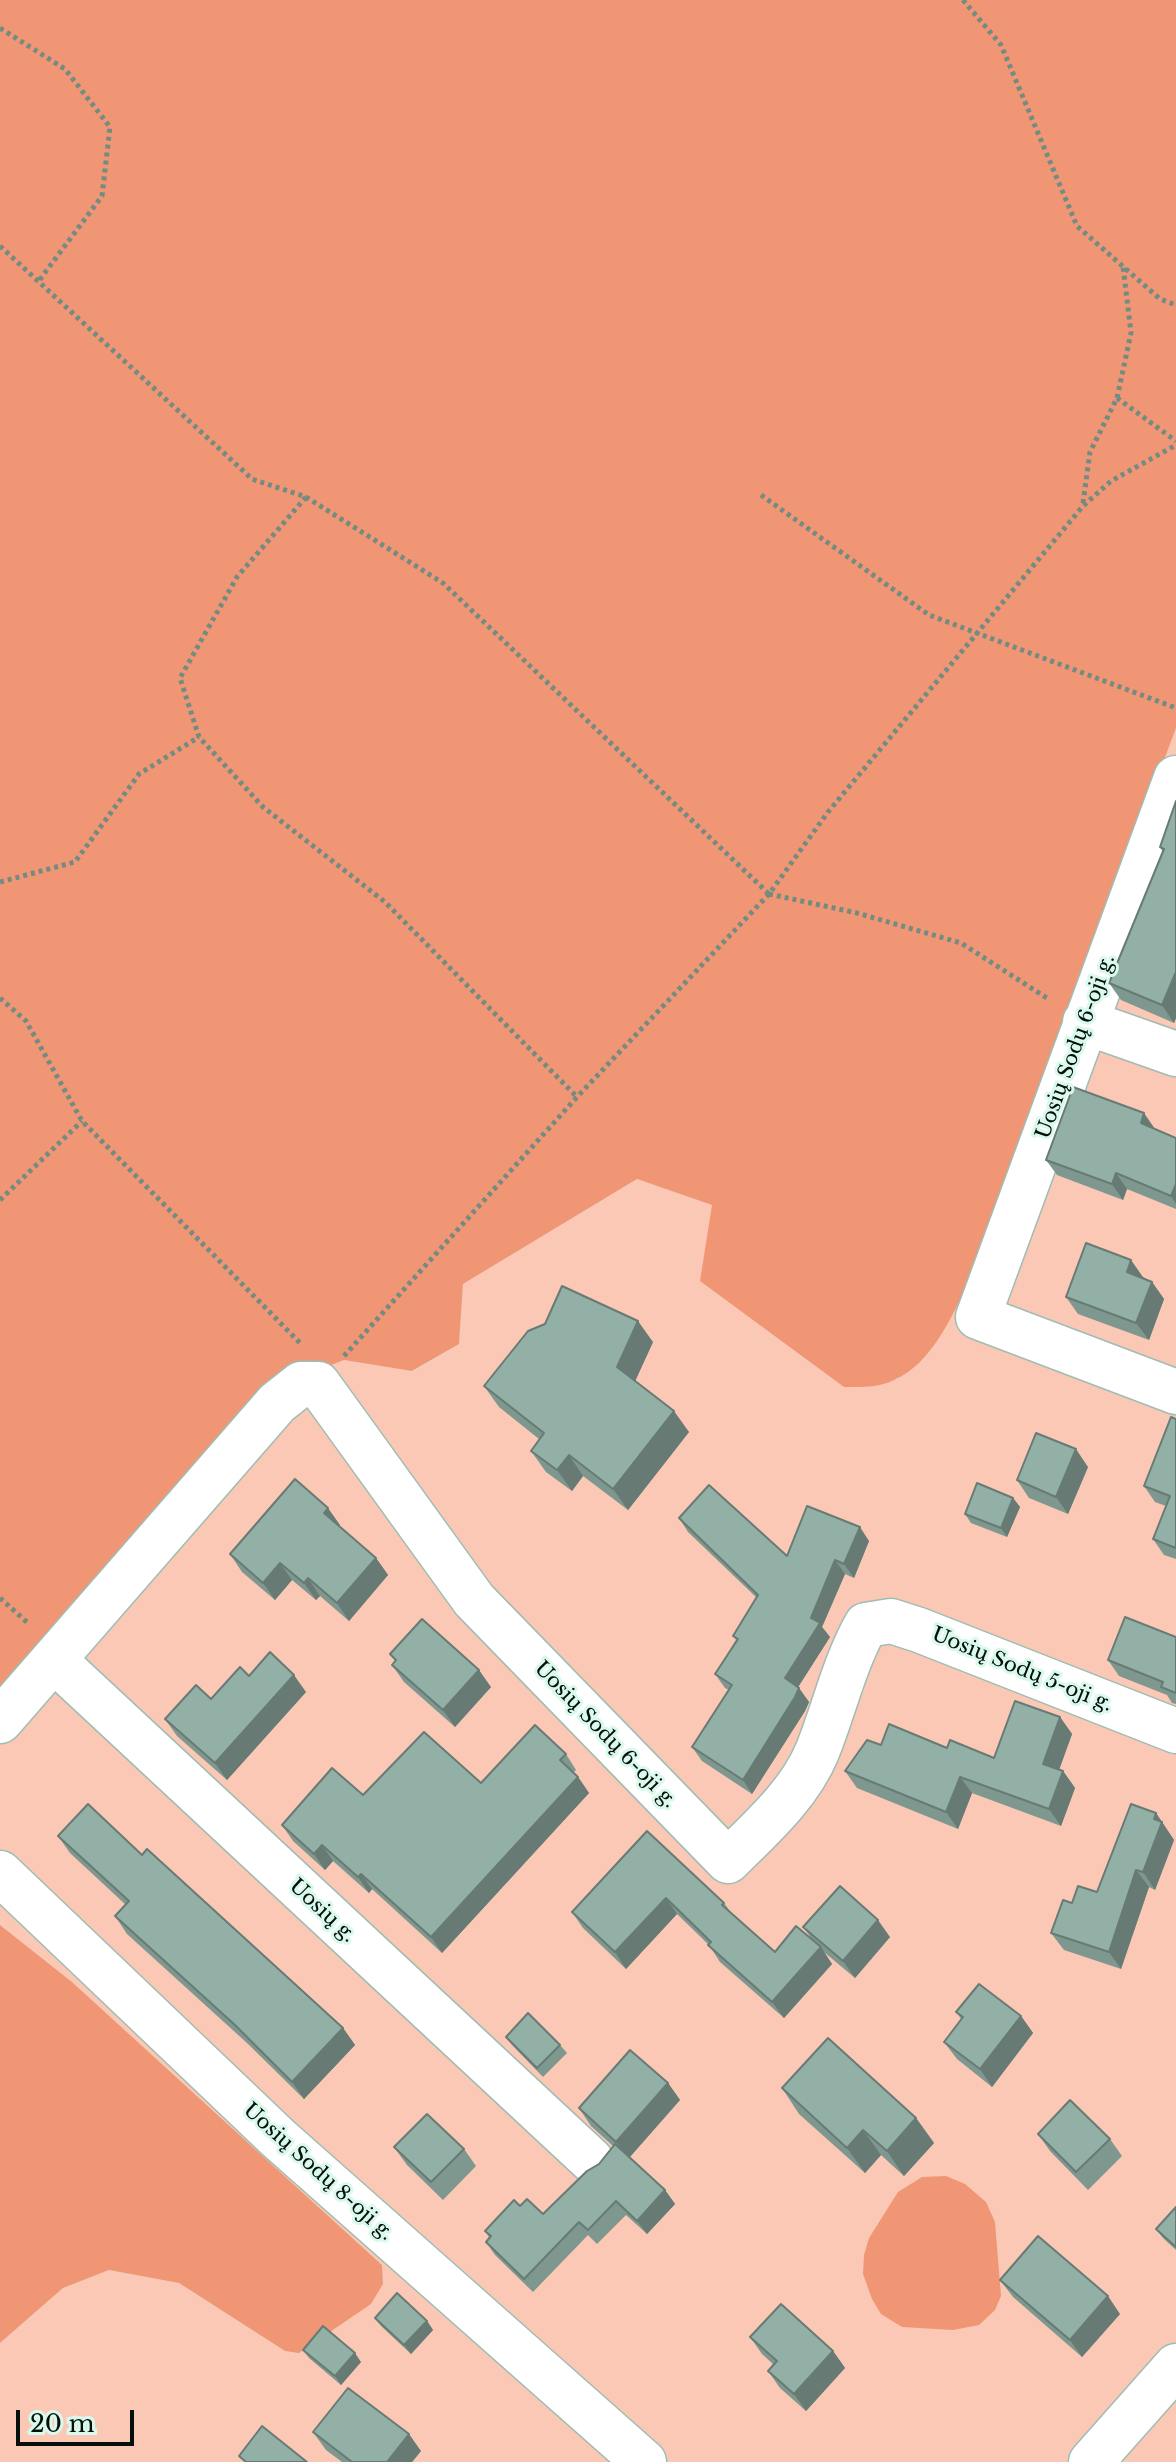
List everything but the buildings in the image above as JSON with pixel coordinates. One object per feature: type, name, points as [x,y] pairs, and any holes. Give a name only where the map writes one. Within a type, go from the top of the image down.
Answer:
[{"type":"street","name":"Uosių Sodų 6-oji g.","points":[[1176,778],[978,1317],[1176,1392]]},
{"type":"street","points":[[1085,1022],[1176,1054]]},
{"type":"street","points":[[0,1721],[277,1403],[301,1384],[318,1384]]},
{"type":"street","name":"Uosių Sodų 6-oji g.","points":[[318,1384],[474,1600],[728,1861],[788,1799],[816,1755],[854,1649],[866,1625]]},
{"type":"street","name":"Uosių Sodų 5-oji g.","points":[[866,1625],[891,1621],[919,1630],[1176,1731]]},
{"type":"street","name":"Uosių g.","points":[[55,1661],[591,2160]]},
{"type":"street","name":"Uosių Sodų 8-oji g.","points":[[0,1873],[278,2138],[644,2462]]},
{"type":"street","points":[[1091,2462],[1176,2366]]},
{"type":"path","points":[[963,0],[1001,45],[1077,226],[1160,299],[1176,305]]},
{"type":"path","points":[[0,28],[65,69],[110,127],[102,196],[38,282]]},
{"type":"path","points":[[0,246],[252,479],[306,497],[443,583],[769,894],[857,913],[961,943],[1085,1022]]},
{"type":"path","points":[[1083,506],[1090,452],[1117,398],[1131,333],[1123,265]]},
{"type":"path","points":[[0,998],[26,1021],[82,1121],[300,1342],[318,1384],[577,1097],[769,894],[828,812],[1083,506],[1111,481],[1176,443],[1117,398]]},
{"type":"path","points":[[761,495],[929,615],[1176,708]]},
{"type":"path","points":[[306,497],[237,577],[180,678],[199,737],[263,807],[385,902],[577,1097]]},
{"type":"path","points":[[0,882],[75,862],[139,774],[199,737]]},
{"type":"path","points":[[0,1200],[82,1121]]},
{"type":"shaded area","points":[[0,0],[1176,0],[1176,728],[970,1280],[940,1337],[908,1372],[882,1384],[844,1387],[700,1281],[712,1205],[637,1179],[463,1284],[459,1344],[412,1371],[344,1360],[285,1383],[0,1686]]},
{"type":"shaded area","points":[[1176,728],[1176,2462],[0,2462],[0,2343],[63,2288],[109,2270],[179,2283],[285,2351],[371,2304],[383,2284],[382,2265],[72,1982],[0,1925],[0,1686],[285,1383],[344,1360],[413,1371],[459,1344],[463,1284],[637,1179],[713,1205],[896,1380],[921,1357],[939,1334],[970,1280]]},
{"type":"shaded area","points":[[0,1925],[72,1982],[382,2265],[383,2284],[371,2304],[299,2353],[285,2351],[179,2283],[109,2270],[63,2288],[0,2343]]},
{"type":"shaded area","points":[[946,2176],[965,2184],[986,2202],[995,2222],[1001,2296],[995,2310],[979,2325],[953,2330],[902,2327],[881,2314],[872,2299],[863,2274],[864,2255],[869,2238],[898,2192],[922,2177]]}]
